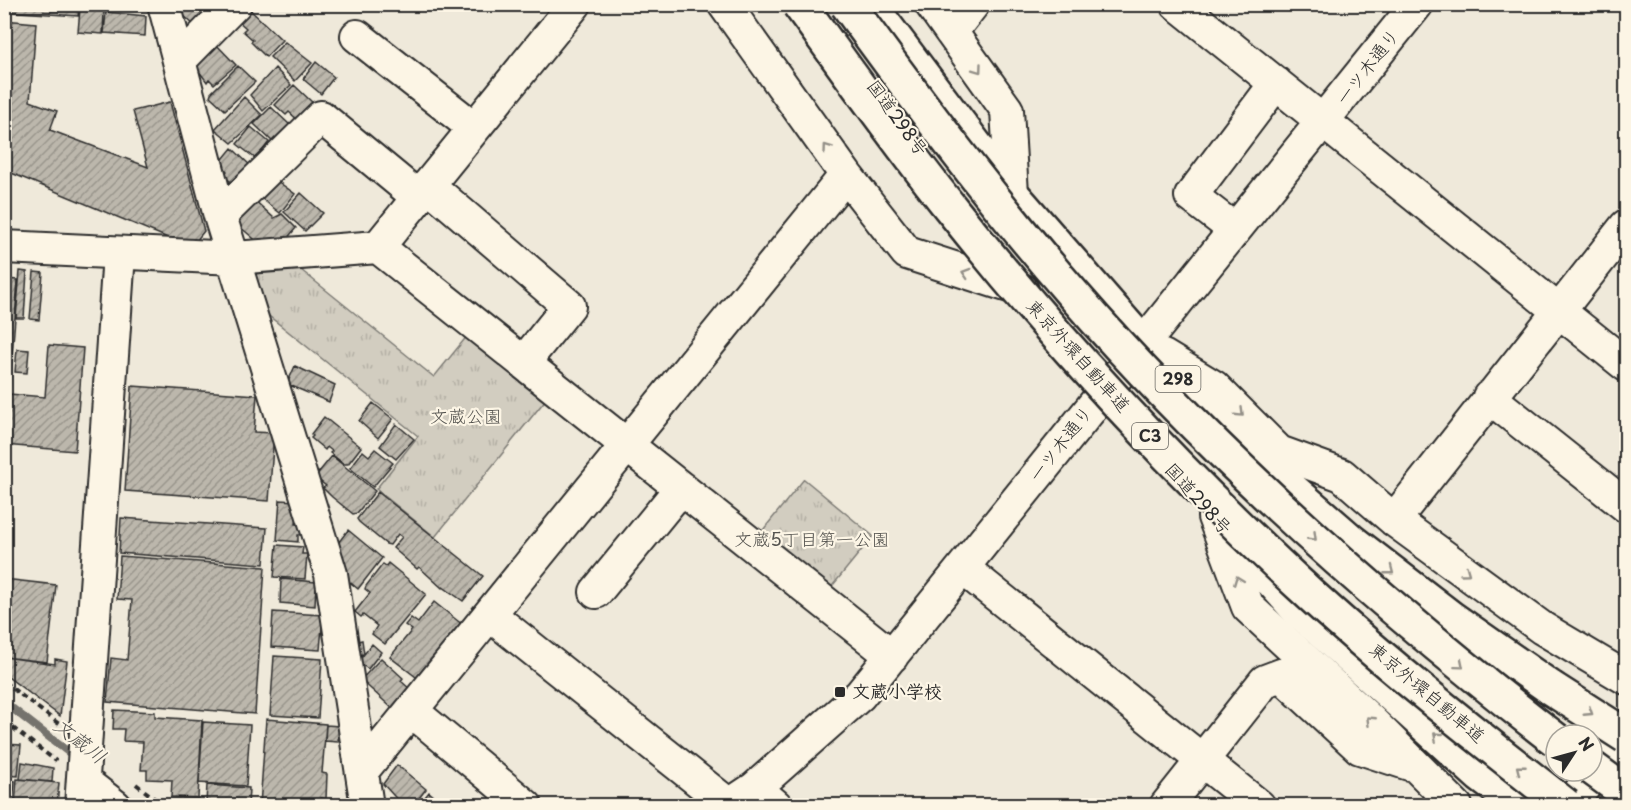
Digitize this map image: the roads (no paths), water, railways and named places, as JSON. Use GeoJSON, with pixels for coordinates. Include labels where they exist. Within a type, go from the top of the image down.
{"type":"FeatureCollection","features":[{"type":"Feature","properties":{"kind":"highway","name":"東京外環自動車道"},"geometry":{"type":"LineString","coordinates":[[799,4],[953,212],[1167,455],[1299,584],[1435,704],[1567,806]]}},
{"type":"Feature","properties":{"kind":"highway","name":"国道298号"},"geometry":{"type":"LineString","coordinates":[[814,4],[1022,290],[1102,392],[1298,610],[1480,775],[1521,806]]}},
{"type":"Feature","properties":{"kind":"highway","name":"東京外環自動車道"},"geometry":{"type":"LineString","coordinates":[[847,4],[982,185],[1073,294],[1196,426],[1329,553],[1464,669],[1544,731]]}},
{"type":"Feature","properties":{"kind":"highway","name":"298"},"geometry":{"type":"LineString","coordinates":[[869,4],[1012,194],[1142,343],[1251,454],[1351,541],[1451,618],[1551,688],[1626,735]]}},
{"type":"Feature","properties":{"kind":"highway"},"geometry":{"type":"LineString","coordinates":[[1604,777],[1626,793]]}},
{"type":"Feature","properties":{"kind":"street"},"geometry":{"type":"LineString","coordinates":[[164,4],[220,216],[332,574],[367,806]]}},
{"type":"Feature","properties":{"kind":"street"},"geometry":{"type":"LineString","coordinates":[[179,61],[235,4]]}},
{"type":"Feature","properties":{"kind":"street"},"geometry":{"type":"LineString","coordinates":[[378,247],[574,4]]}},
{"type":"Feature","properties":{"kind":"street"},"geometry":{"type":"LineString","coordinates":[[724,4],[846,175],[907,253],[1022,290]]}},
{"type":"Feature","properties":{"kind":"street"},"geometry":{"type":"LineString","coordinates":[[931,4],[1007,110],[1012,194]]}},
{"type":"Feature","properties":{"kind":"street"},"geometry":{"type":"LineString","coordinates":[[951,32],[973,4]]}},
{"type":"Feature","properties":{"kind":"street"},"geometry":{"type":"LineString","coordinates":[[1177,4],[1626,365]]}},
{"type":"Feature","properties":{"kind":"street","name":"一ツ木通り"},"geometry":{"type":"LineString","coordinates":[[747,801],[860,695],[964,569],[1102,392],[1324,122],[1401,10]]}},
{"type":"Feature","properties":{"kind":"street"},"geometry":{"type":"LineString","coordinates":[[357,36],[474,128]]}},
{"type":"Feature","properties":{"kind":"street"},"geometry":{"type":"LineString","coordinates":[[1235,230],[1191,196],[1276,83]]}},
{"type":"Feature","properties":{"kind":"street"},"geometry":{"type":"LineString","coordinates":[[220,216],[321,117],[423,191],[569,306],[524,362]]}},
{"type":"Feature","properties":{"kind":"street"},"geometry":{"type":"LineString","coordinates":[[363,770],[846,175]]}},
{"type":"Feature","properties":{"kind":"street"},"geometry":{"type":"LineString","coordinates":[[1394,520],[1557,310],[1626,226]]}},
{"type":"Feature","properties":{"kind":"street"},"geometry":{"type":"LineString","coordinates":[[4,247],[235,258],[378,247],[892,656]]}},
{"type":"Feature","properties":{"kind":"street"},"geometry":{"type":"LineString","coordinates":[[115,806],[82,788],[118,254]]}},
{"type":"Feature","properties":{"kind":"street"},"geometry":{"type":"LineString","coordinates":[[1142,343],[1214,387],[1280,452],[1342,475],[1394,520],[1542,628],[1626,678]]}},
{"type":"Feature","properties":{"kind":"street"},"geometry":{"type":"LineString","coordinates":[[1489,397],[1626,506]]}},
{"type":"Feature","properties":{"kind":"street"},"geometry":{"type":"LineString","coordinates":[[596,592],[681,488]]}},
{"type":"Feature","properties":{"kind":"street"},"geometry":{"type":"LineString","coordinates":[[1214,517],[1248,607],[1372,722],[1456,806]]}},
{"type":"Feature","properties":{"kind":"street"},"geometry":{"type":"LineString","coordinates":[[964,569],[1259,806]]}},
{"type":"Feature","properties":{"kind":"street"},"geometry":{"type":"LineString","coordinates":[[490,615],[747,801]]}},
{"type":"Feature","properties":{"kind":"street"},"geometry":{"type":"LineString","coordinates":[[1166,806],[1265,681],[1281,675],[1360,748],[1413,765]]}},
{"type":"Feature","properties":{"kind":"street"},"geometry":{"type":"LineString","coordinates":[[412,711],[526,806]]}},
{"type":"Feature","properties":{"kind":"street"},"geometry":{"type":"LineString","coordinates":[[1567,806],[1626,735]]}},
{"type":"Feature","properties":{"kind":"waterway","name":"文蔵川"},"geometry":{"type":"LineString","coordinates":[[4,702],[76,758]]}},
{"type":"Feature","properties":{"kind":"waterway","name":"文蔵川"},"geometry":{"type":"LineString","coordinates":[[123,795],[136,806]]}},
{"type":"Feature","properties":{"kind":"place","name":"文蔵小学校"},"geometry":{"type":"Point","coordinates":[840,692]}},
{"type":"Feature","properties":{"kind":"park label","name":"文蔵公園"},"geometry":{"type":"Point","coordinates":[466,417]}},
{"type":"Feature","properties":{"kind":"park label","name":"文蔵5丁目第一公園"},"geometry":{"type":"Point","coordinates":[812,540]}}]}
